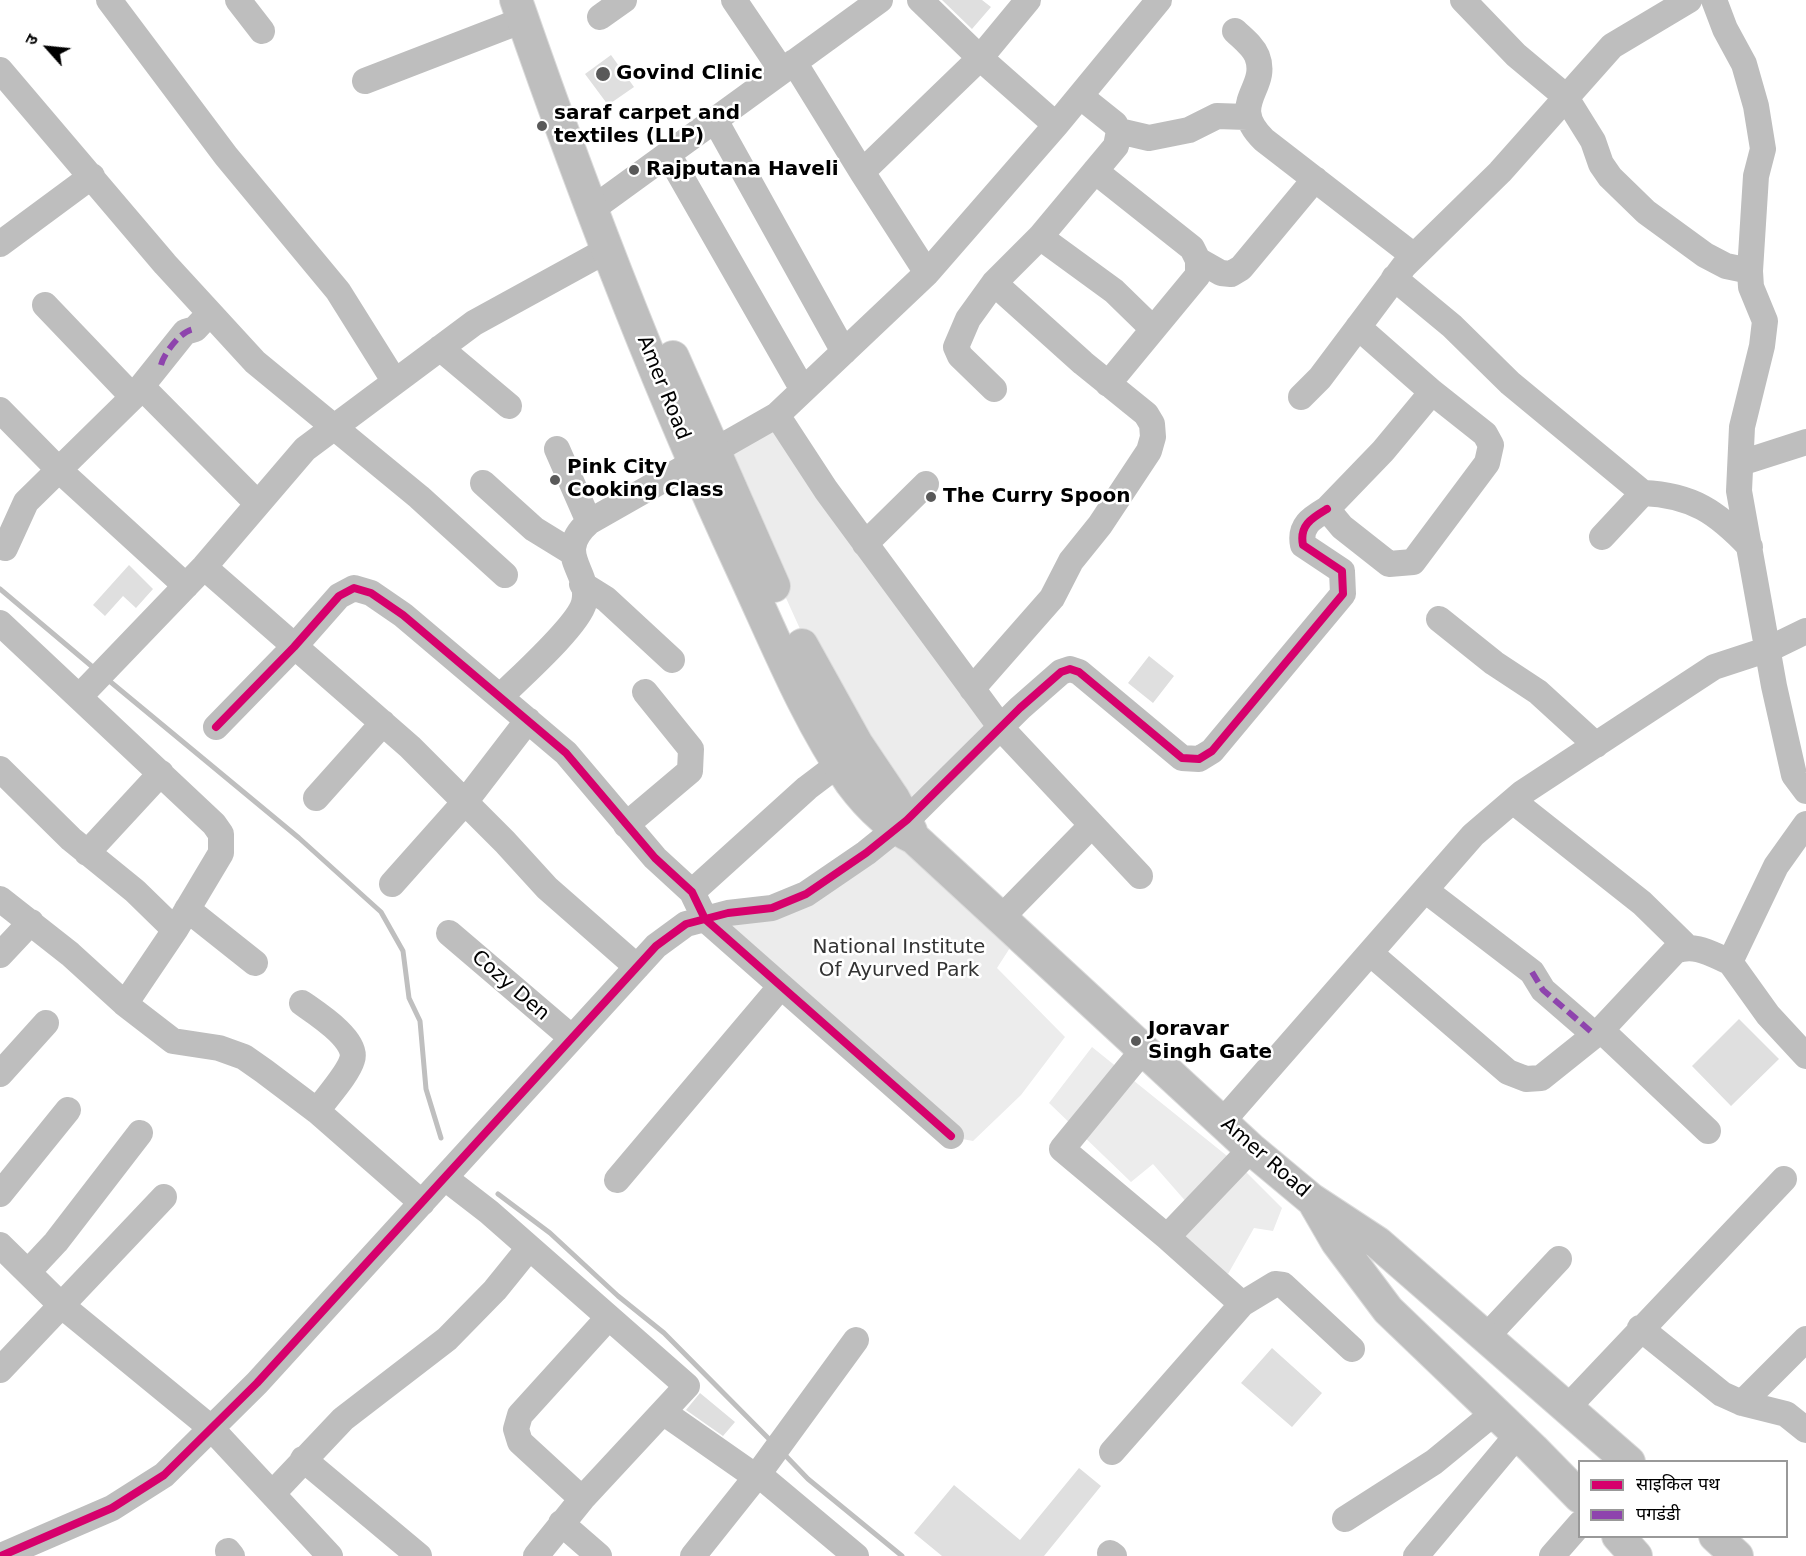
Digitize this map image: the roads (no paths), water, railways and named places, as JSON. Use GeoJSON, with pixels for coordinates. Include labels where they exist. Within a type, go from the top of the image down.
{"type":"FeatureCollection","features":[{"type":"Feature","properties":{"kind":"main road","name":"Amer Road"},"geometry":{"type":"LineString","coordinates":[[526,7],[599,204],[704,458],[769,627],[819,729],[870,806],[905,829],[1251,1149],[1311,1198],[1378,1243],[1628,1460]]}},
{"type":"Feature","properties":{"kind":"main road","name":"Amer Road"},"geometry":{"type":"LineString","coordinates":[[599,204],[608,250],[704,458],[811,665],[905,829]]}},
{"type":"Feature","properties":{"kind":"main road"},"geometry":{"type":"LineString","coordinates":[[1311,1198],[1337,1242],[1388,1310],[1518,1434],[1578,1495]]}},
{"type":"Feature","properties":{"kind":"main road"},"geometry":{"type":"LineString","coordinates":[[1620,1538],[1636,1556]]}},
{"type":"Feature","properties":{"kind":"main road"},"geometry":{"type":"LineString","coordinates":[[1717,1538],[1737,1556]]}},
{"type":"Feature","properties":{"kind":"street"},"geometry":{"type":"LineString","coordinates":[[108,0],[226,156],[338,291],[395,382]]}},
{"type":"Feature","properties":{"kind":"street"},"geometry":{"type":"LineString","coordinates":[[238,0],[262,31]]}},
{"type":"Feature","properties":{"kind":"street"},"geometry":{"type":"LineString","coordinates":[[600,17],[624,0]]}},
{"type":"Feature","properties":{"kind":"street"},"geometry":{"type":"LineString","coordinates":[[734,0],[788,67],[862,172],[927,273]]}},
{"type":"Feature","properties":{"kind":"street"},"geometry":{"type":"LineString","coordinates":[[920,0],[1056,126]]}},
{"type":"Feature","properties":{"kind":"street"},"geometry":{"type":"LineString","coordinates":[[862,172],[980,58],[1029,0]]}},
{"type":"Feature","properties":{"kind":"street"},"geometry":{"type":"LineString","coordinates":[[500,697],[575,621],[584,604],[582,584],[573,553],[574,541],[589,522],[777,415],[927,273],[1056,126],[1159,0]]}},
{"type":"Feature","properties":{"kind":"street"},"geometry":{"type":"LineString","coordinates":[[1301,397],[1320,378],[1414,256],[1500,172],[1565,96],[1612,46],[1689,0]]}},
{"type":"Feature","properties":{"kind":"street"},"geometry":{"type":"LineString","coordinates":[[1714,0],[1725,29],[1744,64],[1756,106],[1763,149],[1756,176],[1750,287],[1765,321],[1762,346],[1742,427],[1739,491],[1794,775],[1806,791]]}},
{"type":"Feature","properties":{"kind":"street"},"geometry":{"type":"LineString","coordinates":[[599,204],[788,67],[864,5]]}},
{"type":"Feature","properties":{"kind":"street"},"geometry":{"type":"LineString","coordinates":[[1478,5],[1516,55],[1565,96],[1593,141],[1600,164],[1610,177],[1646,212],[1705,255],[1726,266],[1750,271]]}},
{"type":"Feature","properties":{"kind":"street"},"geometry":{"type":"LineString","coordinates":[[365,81],[526,7]]}},
{"type":"Feature","properties":{"kind":"street"},"geometry":{"type":"LineString","coordinates":[[1235,31],[1258,57],[1258,70],[1247,117],[1251,128],[1414,256]]}},
{"type":"Feature","properties":{"kind":"street"},"geometry":{"type":"LineString","coordinates":[[0,70],[33,111],[255,362],[419,496],[505,575]]}},
{"type":"Feature","properties":{"kind":"street"},"geometry":{"type":"LineString","coordinates":[[1080,96],[1114,124],[1119,131],[1149,138],[1189,130],[1217,116],[1247,117]]}},
{"type":"Feature","properties":{"kind":"street"},"geometry":{"type":"LineString","coordinates":[[715,120],[844,352]]}},
{"type":"Feature","properties":{"kind":"street"},"geometry":{"type":"LineString","coordinates":[[994,389],[960,356],[956,347],[968,319],[994,283],[1040,237],[1116,146],[1119,131]]}},
{"type":"Feature","properties":{"kind":"street"},"geometry":{"type":"LineString","coordinates":[[668,154],[803,390]]}},
{"type":"Feature","properties":{"kind":"street"},"geometry":{"type":"LineString","coordinates":[[1095,171],[1192,249],[1198,260],[1198,275],[1108,384]]}},
{"type":"Feature","properties":{"kind":"street"},"geometry":{"type":"LineString","coordinates":[[0,244],[92,176]]}},
{"type":"Feature","properties":{"kind":"street"},"geometry":{"type":"LineString","coordinates":[[1198,260],[1221,273],[1231,274],[1240,268],[1314,179]]}},
{"type":"Feature","properties":{"kind":"street"},"geometry":{"type":"LineString","coordinates":[[1040,237],[1114,291],[1153,329]]}},
{"type":"Feature","properties":{"kind":"street"},"geometry":{"type":"LineString","coordinates":[[88,688],[204,567],[305,449],[474,323],[608,250]]}},
{"type":"Feature","properties":{"kind":"street"},"geometry":{"type":"LineString","coordinates":[[1395,278],[1452,326],[1510,383],[1643,493],[1668,494],[1702,505],[1729,524],[1750,547]]}},
{"type":"Feature","properties":{"kind":"street"},"geometry":{"type":"LineString","coordinates":[[972,689],[1052,598],[1071,561],[1100,525],[1149,452],[1153,436],[1152,424],[1146,414],[1108,384],[994,283]]}},
{"type":"Feature","properties":{"kind":"street"},"geometry":{"type":"LineString","coordinates":[[45,305],[258,504]]}},
{"type":"Feature","properties":{"kind":"street"},"geometry":{"type":"LineString","coordinates":[[4,548],[26,502],[137,392],[185,332],[195,329],[210,313]]}},
{"type":"Feature","properties":{"kind":"street"},"geometry":{"type":"LineString","coordinates":[[1327,509],[1342,527],[1389,564],[1413,562],[1487,463],[1491,445],[1485,434],[1432,392],[1358,327]]}},
{"type":"Feature","properties":{"kind":"street"},"geometry":{"type":"LineString","coordinates":[[440,348],[509,406]]}},
{"type":"Feature","properties":{"kind":"street"},"geometry":{"type":"LineString","coordinates":[[0,1556],[112,1508],[164,1475],[257,1383],[656,946],[686,924],[772,908],[806,894],[905,829],[1020,708],[1053,679],[1070,669],[1079,672],[1182,758],[1199,759],[1212,751],[1343,594],[1342,571],[1303,544],[1301,534],[1313,518],[1327,509],[1383,451],[1432,392]]}},
{"type":"Feature","properties":{"kind":"street"},"geometry":{"type":"LineString","coordinates":[[0,410],[59,470],[186,586]]}},
{"type":"Feature","properties":{"kind":"street"},"geometry":{"type":"LineString","coordinates":[[777,415],[865,544],[1002,729],[1140,876]]}},
{"type":"Feature","properties":{"kind":"street"},"geometry":{"type":"LineString","coordinates":[[1741,463],[1806,442]]}},
{"type":"Feature","properties":{"kind":"street"},"geometry":{"type":"LineString","coordinates":[[557,449],[589,522]]}},
{"type":"Feature","properties":{"kind":"street"},"geometry":{"type":"LineString","coordinates":[[483,483],[534,529],[573,553]]}},
{"type":"Feature","properties":{"kind":"street"},"geometry":{"type":"LineString","coordinates":[[865,544],[926,484]]}},
{"type":"Feature","properties":{"kind":"street"},"geometry":{"type":"LineString","coordinates":[[1602,537],[1643,493]]}},
{"type":"Feature","properties":{"kind":"street"},"geometry":{"type":"LineString","coordinates":[[204,567],[383,723],[465,802],[547,888],[636,967]]}},
{"type":"Feature","properties":{"kind":"street"},"geometry":{"type":"LineString","coordinates":[[582,584],[606,600],[672,660]]}},
{"type":"Feature","properties":{"kind":"street"},"geometry":{"type":"LineString","coordinates":[[216,727],[294,647],[339,596],[354,588],[371,593],[403,615],[566,753],[655,858],[692,892],[705,919],[951,1136]]}},
{"type":"Feature","properties":{"kind":"street"},"geometry":{"type":"LineString","coordinates":[[1438,619],[1494,663],[1538,692],[1596,745]]}},
{"type":"Feature","properties":{"kind":"street"},"geometry":{"type":"LineString","coordinates":[[0,623],[88,688],[161,773],[221,834],[221,853],[181,920],[125,1004]]}},
{"type":"Feature","properties":{"kind":"street"},"geometry":{"type":"LineString","coordinates":[[1222,1122],[1473,835],[1513,801],[1714,667],[1769,649],[1806,631]]}},
{"type":"Feature","properties":{"kind":"street"},"geometry":{"type":"LineString","coordinates":[[626,825],[690,771],[691,749],[645,692]]}},
{"type":"Feature","properties":{"kind":"street"},"geometry":{"type":"LineString","coordinates":[[392,884],[465,802],[528,720]]}},
{"type":"Feature","properties":{"kind":"street"},"geometry":{"type":"LineString","coordinates":[[316,798],[383,723]]}},
{"type":"Feature","properties":{"kind":"street"},"geometry":{"type":"LineString","coordinates":[[692,892],[799,795],[840,763]]}},
{"type":"Feature","properties":{"kind":"street"},"geometry":{"type":"LineString","coordinates":[[0,770],[87,853],[135,891],[255,963]]}},
{"type":"Feature","properties":{"kind":"street"},"geometry":{"type":"LineString","coordinates":[[87,853],[161,773]]}},
{"type":"Feature","properties":{"kind":"street"},"geometry":{"type":"LineString","coordinates":[[1513,801],[1642,903],[1687,947]]}},
{"type":"Feature","properties":{"kind":"street"},"geometry":{"type":"LineString","coordinates":[[1730,962],[1776,866],[1806,824]]}},
{"type":"Feature","properties":{"kind":"street"},"geometry":{"type":"LineString","coordinates":[[1000,918],[1092,825]]}},
{"type":"Feature","properties":{"kind":"street"},"geometry":{"type":"LineString","coordinates":[[1425,890],[1532,972],[1543,990],[1598,1032],[1708,1131]]}},
{"type":"Feature","properties":{"kind":"street"},"geometry":{"type":"LineString","coordinates":[[0,899],[31,922],[125,1004],[173,1041],[219,1048],[244,1057],[317,1111],[422,1203]]}},
{"type":"Feature","properties":{"kind":"street"},"geometry":{"type":"LineString","coordinates":[[0,955],[31,922]]}},
{"type":"Feature","properties":{"kind":"street","name":"Cozy Den"},"geometry":{"type":"LineString","coordinates":[[449,933],[572,1038]]}},
{"type":"Feature","properties":{"kind":"street"},"geometry":{"type":"LineString","coordinates":[[1370,953],[1508,1072],[1526,1079],[1541,1078],[1598,1032],[1675,951],[1687,947],[1700,949],[1730,962],[1768,1015],[1806,1056]]}},
{"type":"Feature","properties":{"kind":"street"},"geometry":{"type":"LineString","coordinates":[[617,1180],[781,986]]}},
{"type":"Feature","properties":{"kind":"street"},"geometry":{"type":"LineString","coordinates":[[302,1003],[333,1026],[349,1042],[352,1050],[352,1060],[317,1111]]}},
{"type":"Feature","properties":{"kind":"street"},"geometry":{"type":"LineString","coordinates":[[0,1074],[46,1023]]}},
{"type":"Feature","properties":{"kind":"street"},"geometry":{"type":"LineString","coordinates":[[1144,1049],[1062,1149],[1167,1237],[1242,1304]]}},
{"type":"Feature","properties":{"kind":"street"},"geometry":{"type":"LineString","coordinates":[[0,1194],[68,1110]]}},
{"type":"Feature","properties":{"kind":"street"},"geometry":{"type":"LineString","coordinates":[[28,1272],[56,1242],[140,1133]]}},
{"type":"Feature","properties":{"kind":"street"},"geometry":{"type":"LineString","coordinates":[[1167,1237],[1251,1149]]}},
{"type":"Feature","properties":{"kind":"street"},"geometry":{"type":"LineString","coordinates":[[449,1173],[528,1248],[687,1386],[582,1499],[536,1556]]}},
{"type":"Feature","properties":{"kind":"street"},"geometry":{"type":"LineString","coordinates":[[1567,1408],[1784,1179]]}},
{"type":"Feature","properties":{"kind":"street"},"geometry":{"type":"LineString","coordinates":[[0,1370],[164,1197]]}},
{"type":"Feature","properties":{"kind":"street"},"geometry":{"type":"LineString","coordinates":[[0,1245],[61,1305],[211,1428],[330,1556]]}},
{"type":"Feature","properties":{"kind":"street"},"geometry":{"type":"LineString","coordinates":[[273,1493],[343,1419],[447,1339],[495,1290],[528,1248]]}},
{"type":"Feature","properties":{"kind":"street"},"geometry":{"type":"LineString","coordinates":[[1486,1337],[1559,1259]]}},
{"type":"Feature","properties":{"kind":"street"},"geometry":{"type":"LineString","coordinates":[[1112,1452],[1242,1304],[1275,1284],[1283,1285],[1352,1349]]}},
{"type":"Feature","properties":{"kind":"street"},"geometry":{"type":"LineString","coordinates":[[582,1499],[520,1442],[516,1429],[520,1415],[608,1318]]}},
{"type":"Feature","properties":{"kind":"street"},"geometry":{"type":"LineString","coordinates":[[1641,1328],[1722,1394],[1742,1403],[1786,1414],[1806,1430]]}},
{"type":"Feature","properties":{"kind":"street"},"geometry":{"type":"LineString","coordinates":[[1742,1403],[1806,1339]]}},
{"type":"Feature","properties":{"kind":"street"},"geometry":{"type":"LineString","coordinates":[[693,1556],[760,1471],[856,1340]]}},
{"type":"Feature","properties":{"kind":"street"},"geometry":{"type":"LineString","coordinates":[[663,1412],[760,1471],[856,1556]]}},
{"type":"Feature","properties":{"kind":"street"},"geometry":{"type":"LineString","coordinates":[[1345,1519],[1434,1462],[1495,1412]]}},
{"type":"Feature","properties":{"kind":"street"},"geometry":{"type":"LineString","coordinates":[[1416,1556],[1518,1434]]}},
{"type":"Feature","properties":{"kind":"street"},"geometry":{"type":"LineString","coordinates":[[303,1460],[419,1556]]}},
{"type":"Feature","properties":{"kind":"street"},"geometry":{"type":"LineString","coordinates":[[561,1523],[599,1556]]}},
{"type":"Feature","properties":{"kind":"street"},"geometry":{"type":"LineString","coordinates":[[1552,1556],[1578,1526]]}},
{"type":"Feature","properties":{"kind":"waterway"},"geometry":{"type":"LineString","coordinates":[[0,589],[95,669]]}},
{"type":"Feature","properties":{"kind":"waterway"},"geometry":{"type":"LineString","coordinates":[[107,679],[299,838],[381,912],[403,951],[409,998],[420,1021],[426,1089],[441,1138]]}},
{"type":"Feature","properties":{"kind":"waterway"},"geometry":{"type":"LineString","coordinates":[[498,1194],[550,1233],[618,1296],[664,1333],[772,1442]]}},
{"type":"Feature","properties":{"kind":"waterway"},"geometry":{"type":"LineString","coordinates":[[783,1453],[808,1479],[902,1556]]}},
{"type":"Feature","properties":{"kind":"place","name":"Govind Clinic"},"geometry":{"type":"Point","coordinates":[603,74]}},
{"type":"Feature","properties":{"kind":"place","name":"saraf carpet and textiles (LLP)"},"geometry":{"type":"Point","coordinates":[542,126]}},
{"type":"Feature","properties":{"kind":"place","name":"Rajputana Haveli"},"geometry":{"type":"Point","coordinates":[634,170]}},
{"type":"Feature","properties":{"kind":"place","name":"Pink City Cooking Class"},"geometry":{"type":"Point","coordinates":[555,480]}},
{"type":"Feature","properties":{"kind":"place","name":"The Curry Spoon"},"geometry":{"type":"Point","coordinates":[931,497]}},
{"type":"Feature","properties":{"kind":"place","name":"Joravar Singh Gate"},"geometry":{"type":"Point","coordinates":[1136,1041]}},
{"type":"Feature","properties":{"kind":"park label","name":"National Institute Of Ayurved Park"},"geometry":{"type":"Point","coordinates":[899,960]}}]}
